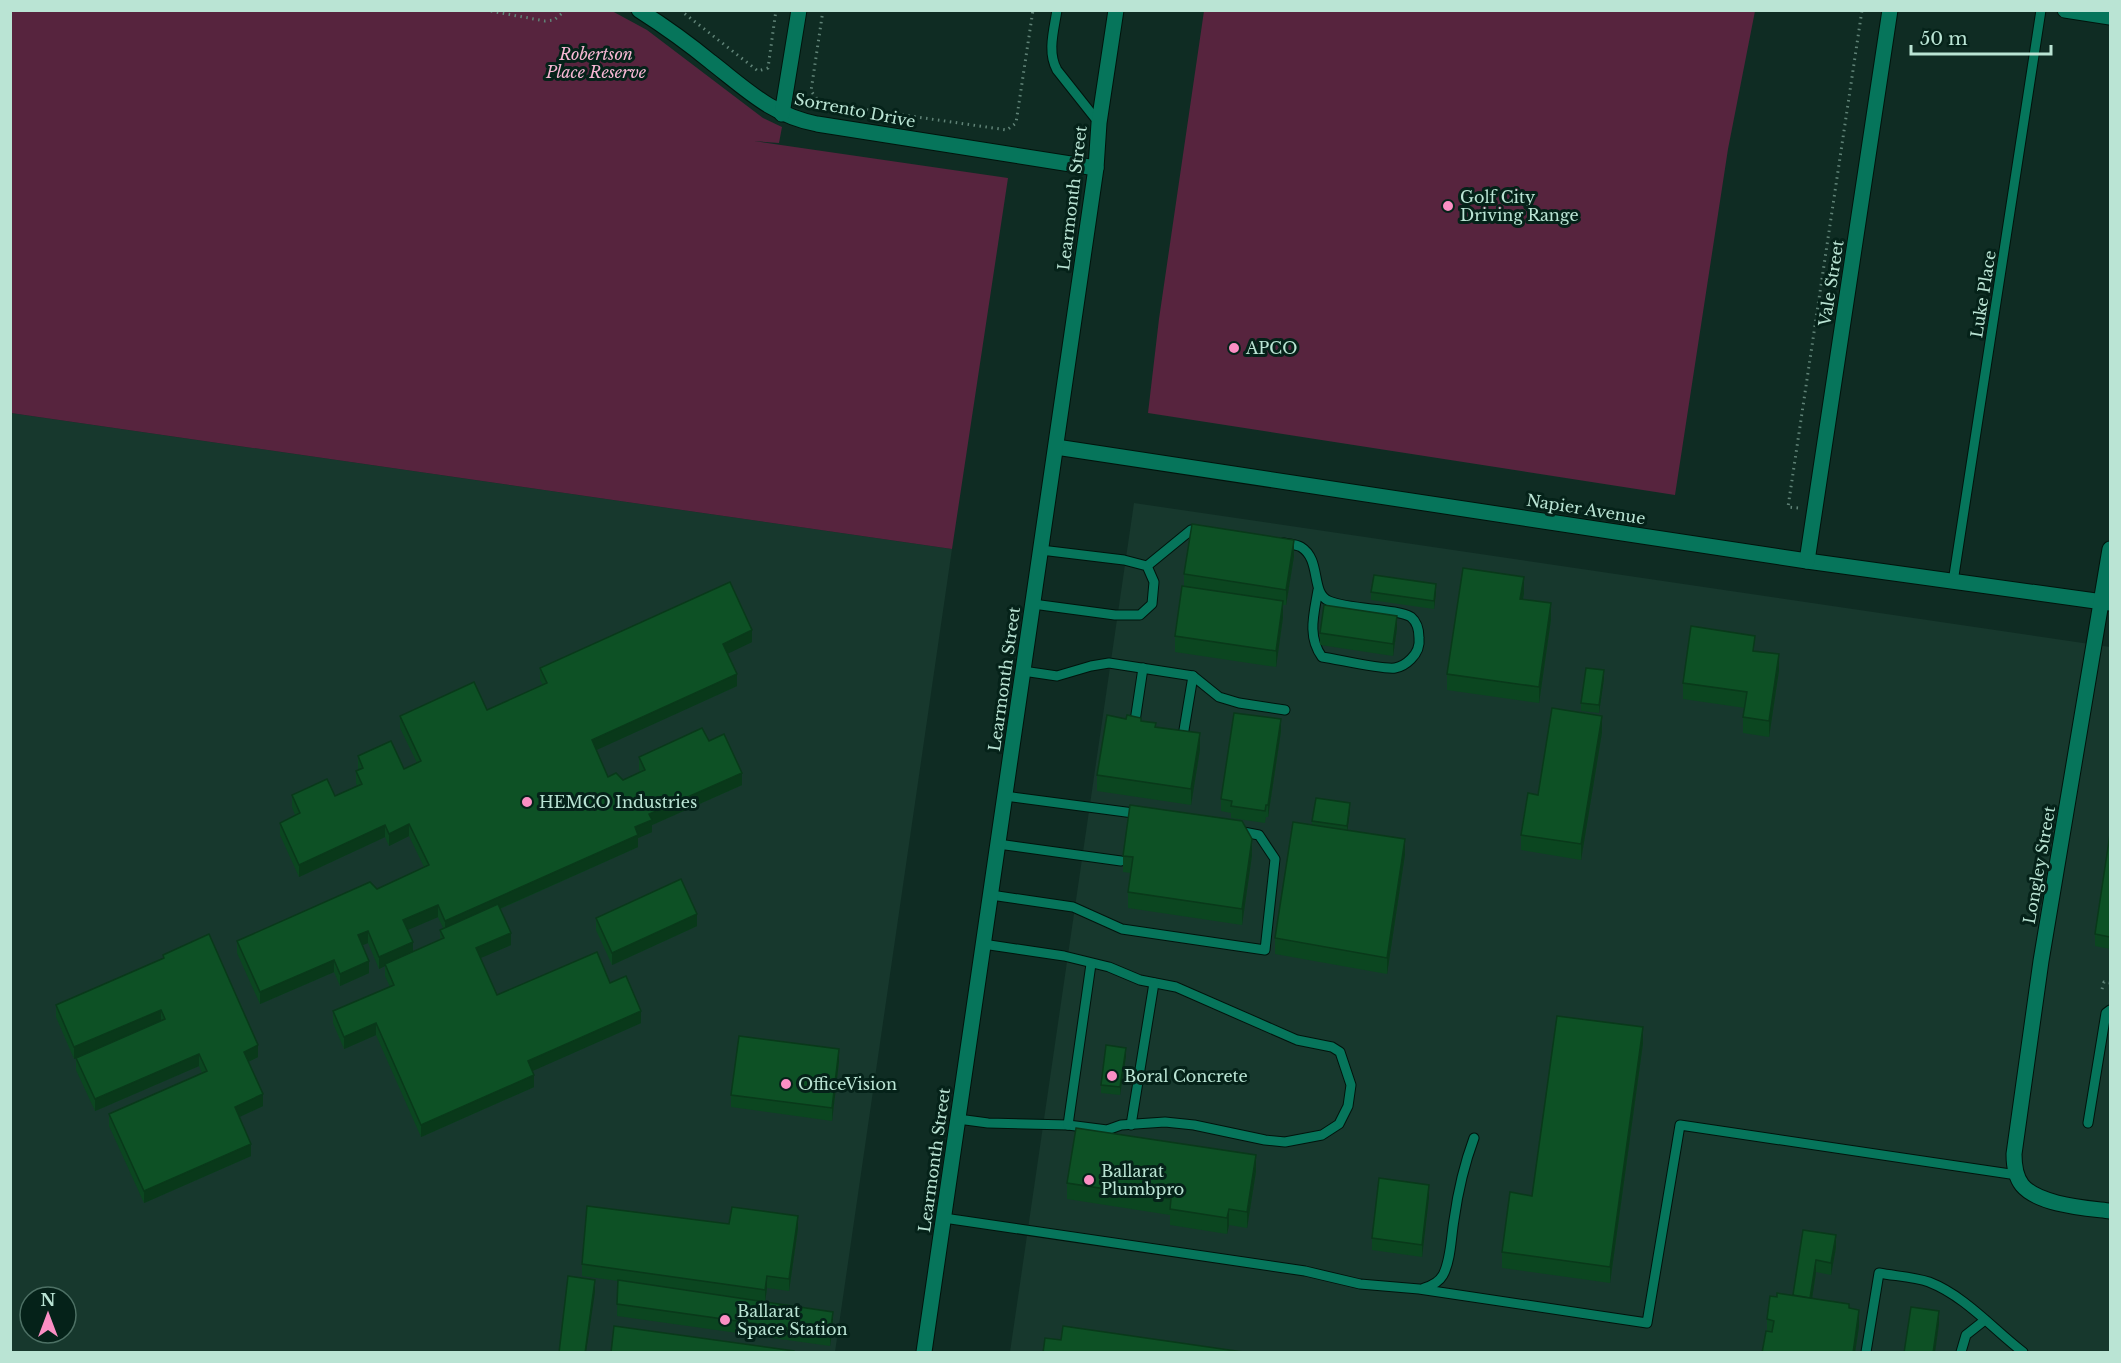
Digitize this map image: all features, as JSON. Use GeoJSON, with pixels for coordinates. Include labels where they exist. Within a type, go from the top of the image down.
{"type":"FeatureCollection","features":[{"type":"Feature","properties":{"kind":"street","name":"Sorrento Drive"},"geometry":{"type":"LineString","coordinates":[[639,10],[672,32],[763,103],[782,114],[817,124],[1096,168]]}},
{"type":"Feature","properties":{"kind":"street"},"geometry":{"type":"LineString","coordinates":[[782,114],[799,10]]}},
{"type":"Feature","properties":{"kind":"street","name":"Learmonth Street"},"geometry":{"type":"LineString","coordinates":[[924,1353],[1096,168],[1099,123],[1116,10]]}},
{"type":"Feature","properties":{"kind":"street","name":"Vale Street"},"geometry":{"type":"LineString","coordinates":[[1808,561],[1890,10]]}},
{"type":"Feature","properties":{"kind":"street"},"geometry":{"type":"LineString","coordinates":[[2066,10],[2110,17]]}},
{"type":"Feature","properties":{"kind":"street","name":"Napier Avenue"},"geometry":{"type":"LineString","coordinates":[[1056,447],[1808,561],[2107,603]]}},
{"type":"Feature","properties":{"kind":"street","name":"Longley Street"},"geometry":{"type":"LineString","coordinates":[[2020,1181],[2014,1154],[2041,961],[2107,603],[2110,549]]}},
{"type":"Feature","properties":{"kind":"street"},"geometry":{"type":"LineString","coordinates":[[2020,1181],[2035,1195],[2054,1202],[2110,1211]]}},
{"type":"Feature","properties":{"kind":"lane"},"geometry":{"type":"LineString","coordinates":[[1057,10],[1051,48],[1053,61],[1057,70],[1099,123]]}},
{"type":"Feature","properties":{"kind":"lane","name":"Luke Place"},"geometry":{"type":"LineString","coordinates":[[1953,582],[2041,10]]}},
{"type":"Feature","properties":{"kind":"lane"},"geometry":{"type":"LineString","coordinates":[[1148,566],[1191,530],[1213,533]]}},
{"type":"Feature","properties":{"kind":"lane"},"geometry":{"type":"LineString","coordinates":[[1278,543],[1300,546],[1308,554],[1317,572],[1318,590],[1312,632],[1315,647],[1322,657],[1394,668],[1406,664],[1414,656],[1419,647],[1420,636],[1412,618],[1402,614],[1346,606],[1326,600],[1318,590]]}},
{"type":"Feature","properties":{"kind":"lane"},"geometry":{"type":"LineString","coordinates":[[1041,550],[1124,560],[1148,566]]}},
{"type":"Feature","properties":{"kind":"lane"},"geometry":{"type":"LineString","coordinates":[[1033,604],[1115,615],[1140,615],[1152,604],[1154,582],[1148,566]]}},
{"type":"Feature","properties":{"kind":"lane"},"geometry":{"type":"LineString","coordinates":[[1023,671],[1057,676],[1109,663],[1143,668],[1192,676],[1219,697],[1239,703],[1285,710]]}},
{"type":"Feature","properties":{"kind":"lane"},"geometry":{"type":"LineString","coordinates":[[1134,729],[1143,668]]}},
{"type":"Feature","properties":{"kind":"lane"},"geometry":{"type":"LineString","coordinates":[[1183,736],[1192,676]]}},
{"type":"Feature","properties":{"kind":"lane"},"geometry":{"type":"LineString","coordinates":[[1005,796],[1151,816]]}},
{"type":"Feature","properties":{"kind":"lane"},"geometry":{"type":"LineString","coordinates":[[991,895],[1073,907],[1122,929],[1265,950],[1275,858],[1259,835],[1226,829]]}},
{"type":"Feature","properties":{"kind":"lane"},"geometry":{"type":"LineString","coordinates":[[998,844],[1121,861]]}},
{"type":"Feature","properties":{"kind":"lane"},"geometry":{"type":"LineString","coordinates":[[958,1119],[988,1123],[1068,1125],[1107,1130],[1121,1125],[1165,1122],[1194,1125],[1285,1142],[1322,1135],[1339,1124],[1348,1106],[1351,1085],[1340,1053],[1332,1047],[1297,1040],[1176,987],[1140,980],[1109,967],[1045,952],[983,944]]}},
{"type":"Feature","properties":{"kind":"lane"},"geometry":{"type":"LineString","coordinates":[[1068,1125],[1090,964]]}},
{"type":"Feature","properties":{"kind":"lane"},"geometry":{"type":"LineString","coordinates":[[1131,1125],[1154,983]]}},
{"type":"Feature","properties":{"kind":"lane"},"geometry":{"type":"LineString","coordinates":[[2088,1123],[2106,1013],[2110,1010]]}},
{"type":"Feature","properties":{"kind":"lane"},"geometry":{"type":"LineString","coordinates":[[944,1218],[1305,1271],[1360,1284],[1419,1289],[1647,1323],[1680,1125],[2020,1181]]}},
{"type":"Feature","properties":{"kind":"lane"},"geometry":{"type":"LineString","coordinates":[[1419,1289],[1432,1286],[1443,1276],[1458,1188],[1473,1138]]}},
{"type":"Feature","properties":{"kind":"lane"},"geometry":{"type":"LineString","coordinates":[[1866,1353],[1879,1273],[1929,1282],[1965,1302],[2023,1353]]}},
{"type":"Feature","properties":{"kind":"lane"},"geometry":{"type":"LineString","coordinates":[[1961,1353],[1966,1335],[1984,1320]]}},
{"type":"Feature","properties":{"kind":"path"},"geometry":{"type":"LineString","coordinates":[[485,10],[545,21],[554,20],[566,10]]}},
{"type":"Feature","properties":{"kind":"path"},"geometry":{"type":"LineString","coordinates":[[680,10],[758,71],[768,68],[776,10]]}},
{"type":"Feature","properties":{"kind":"path"},"geometry":{"type":"LineString","coordinates":[[823,10],[811,91],[820,103],[1007,130],[1016,123],[1033,10]]}},
{"type":"Feature","properties":{"kind":"path"},"geometry":{"type":"LineString","coordinates":[[1815,510],[1788,507],[1862,10]]}},
{"type":"Feature","properties":{"kind":"path"},"geometry":{"type":"LineString","coordinates":[[2103,989],[2104,982],[2110,983]]}},
{"type":"Feature","properties":{"kind":"shaded area"},"geometry":{"type":"Polygon","coordinates":[[[11,413],[952,549],[835,1352],[11,1352],[11,413]]]}},
{"type":"Feature","properties":{"kind":"shaded area"},"geometry":{"type":"Polygon","coordinates":[[[1134,503],[2110,647],[2110,1352],[1010,1352],[1134,503]]]}},
{"type":"Feature","properties":{"kind":"green space","name":"Robertson Place Reserve"},"geometry":{"type":"Polygon","coordinates":[[[11,10],[612,11],[647,30],[763,118],[782,127],[779,143],[754,141],[1008,178],[952,549],[11,413],[11,10]]]}},
{"type":"Feature","properties":{"kind":"green space","name":"Golf City Driving Range"},"geometry":{"type":"Polygon","coordinates":[[[1204,11],[1755,11],[1728,149],[1675,495],[1148,413],[1159,319],[1204,11]]]}},
{"type":"Feature","properties":{"kind":"building"},"geometry":{"type":"Polygon","coordinates":[[[1192,524],[1294,540],[1286,590],[1184,574],[1192,524]]]}},
{"type":"Feature","properties":{"kind":"building"},"geometry":{"type":"Polygon","coordinates":[[[1463,568],[1524,577],[1520,599],[1551,603],[1539,687],[1447,674],[1463,568]]]}},
{"type":"Feature","properties":{"kind":"building"},"geometry":{"type":"Polygon","coordinates":[[[1374,575],[1436,584],[1434,601],[1371,592],[1374,575]]]}},
{"type":"Feature","properties":{"kind":"building","name":"HEMCO Industries"},"geometry":{"type":"Polygon","coordinates":[[[730,582],[752,630],[723,644],[737,674],[592,740],[608,777],[616,773],[623,780],[645,770],[639,757],[702,728],[709,741],[724,734],[742,773],[649,814],[652,820],[635,827],[638,835],[445,921],[438,905],[403,920],[413,942],[379,957],[368,931],[358,935],[369,961],[340,974],[334,960],[260,992],[237,941],[370,882],[377,889],[429,865],[409,824],[389,834],[385,825],[299,865],[280,823],[300,813],[292,795],[327,779],[335,796],[362,784],[356,771],[363,768],[358,756],[391,741],[404,769],[421,761],[400,716],[474,682],[487,710],[547,683],[540,668],[730,582]]]}},
{"type":"Feature","properties":{"kind":"building"},"geometry":{"type":"Polygon","coordinates":[[[1182,586],[1283,601],[1276,651],[1175,636],[1182,586]]]}},
{"type":"Feature","properties":{"kind":"building"},"geometry":{"type":"Polygon","coordinates":[[[1324,605],[1397,616],[1393,644],[1320,633],[1324,605]]]}},
{"type":"Feature","properties":{"kind":"building"},"geometry":{"type":"Polygon","coordinates":[[[1691,626],[1755,636],[1753,651],[1779,654],[1769,721],[1743,717],[1747,692],[1683,683],[1691,626]]]}},
{"type":"Feature","properties":{"kind":"building"},"geometry":{"type":"Polygon","coordinates":[[[1586,668],[1604,670],[1599,705],[1581,703],[1586,668]]]}},
{"type":"Feature","properties":{"kind":"building"},"geometry":{"type":"Polygon","coordinates":[[[1552,708],[1602,716],[1581,844],[1521,835],[1528,793],[1538,795],[1552,708]]]}},
{"type":"Feature","properties":{"kind":"building"},"geometry":{"type":"Polygon","coordinates":[[[1234,713],[1281,719],[1268,805],[1265,811],[1231,806],[1232,801],[1221,799],[1234,713]]]}},
{"type":"Feature","properties":{"kind":"building"},"geometry":{"type":"Polygon","coordinates":[[[1107,715],[1126,719],[1127,715],[1141,718],[1141,721],[1156,723],[1155,727],[1200,733],[1191,789],[1097,775],[1107,715]]]}},
{"type":"Feature","properties":{"kind":"building"},"geometry":{"type":"Polygon","coordinates":[[[1316,798],[1350,803],[1347,826],[1312,821],[1316,798]]]}},
{"type":"Feature","properties":{"kind":"building"},"geometry":{"type":"Polygon","coordinates":[[[1130,805],[1242,821],[1252,839],[1242,909],[1128,892],[1133,857],[1123,856],[1130,805]]]}},
{"type":"Feature","properties":{"kind":"building"},"geometry":{"type":"Polygon","coordinates":[[[1293,822],[1405,839],[1387,958],[1275,938],[1293,822]]]}},
{"type":"Feature","properties":{"kind":"building"},"geometry":{"type":"Polygon","coordinates":[[[2110,834],[2110,937],[2095,934],[2110,834]]]}},
{"type":"Feature","properties":{"kind":"building"},"geometry":{"type":"Polygon","coordinates":[[[681,879],[697,914],[612,953],[596,918],[681,879]]]}},
{"type":"Feature","properties":{"kind":"building"},"geometry":{"type":"Polygon","coordinates":[[[498,904],[511,933],[476,948],[497,995],[597,952],[610,983],[626,976],[641,1011],[528,1061],[534,1075],[421,1125],[376,1023],[344,1037],[333,1011],[394,985],[385,964],[444,938],[440,930],[498,904]]]}},
{"type":"Feature","properties":{"kind":"building"},"geometry":{"type":"Polygon","coordinates":[[[209,934],[258,1045],[244,1052],[263,1094],[235,1107],[251,1144],[144,1191],[109,1114],[207,1071],[199,1054],[95,1099],[76,1058],[165,1019],[161,1010],[74,1047],[56,1005],[164,958],[163,955],[209,934]]]}},
{"type":"Feature","properties":{"kind":"building"},"geometry":{"type":"Polygon","coordinates":[[[1557,1016],[1643,1027],[1610,1267],[1502,1252],[1510,1192],[1532,1196],[1557,1016]]]}},
{"type":"Feature","properties":{"kind":"building","name":"OfficeVision"},"geometry":{"type":"Polygon","coordinates":[[[739,1036],[839,1049],[832,1108],[731,1095],[739,1036]]]}},
{"type":"Feature","properties":{"kind":"building"},"geometry":{"type":"Polygon","coordinates":[[[1106,1045],[1126,1048],[1120,1087],[1101,1085],[1106,1045]]]}},
{"type":"Feature","properties":{"kind":"building"},"geometry":{"type":"Polygon","coordinates":[[[1076,1128],[1256,1155],[1247,1212],[1229,1209],[1227,1218],[1170,1209],[1171,1199],[1067,1183],[1076,1128]]]}},
{"type":"Feature","properties":{"kind":"building"},"geometry":{"type":"Polygon","coordinates":[[[1379,1178],[1429,1185],[1422,1245],[1372,1238],[1379,1178]]]}},
{"type":"Feature","properties":{"kind":"building"},"geometry":{"type":"Polygon","coordinates":[[[587,1206],[729,1224],[732,1207],[798,1216],[789,1279],[767,1276],[765,1290],[582,1264],[587,1206]]]}},
{"type":"Feature","properties":{"kind":"building"},"geometry":{"type":"Polygon","coordinates":[[[1803,1230],[1836,1235],[1831,1263],[1816,1260],[1810,1298],[1793,1295],[1803,1230]]]}},
{"type":"Feature","properties":{"kind":"building"},"geometry":{"type":"Polygon","coordinates":[[[568,1276],[595,1280],[585,1353],[559,1353],[568,1276]]]}},
{"type":"Feature","properties":{"kind":"building"},"geometry":{"type":"Polygon","coordinates":[[[618,1280],[833,1312],[830,1334],[617,1304],[618,1280]]]}},
{"type":"Feature","properties":{"kind":"building"},"geometry":{"type":"Polygon","coordinates":[[[1777,1293],[1849,1304],[1849,1308],[1859,1310],[1853,1353],[1762,1353],[1766,1331],[1772,1332],[1774,1321],[1767,1319],[1770,1296],[1777,1297],[1777,1293]]]}},
{"type":"Feature","properties":{"kind":"building"},"geometry":{"type":"Polygon","coordinates":[[[1911,1307],[1939,1311],[1933,1353],[1904,1353],[1911,1307]]]}},
{"type":"Feature","properties":{"kind":"building"},"geometry":{"type":"Polygon","coordinates":[[[614,1326],[794,1351],[794,1353],[611,1353],[614,1326]]]}},
{"type":"Feature","properties":{"kind":"building"},"geometry":{"type":"Polygon","coordinates":[[[1063,1326],[1250,1353],[1043,1353],[1045,1338],[1061,1340],[1063,1326]]]}},
{"type":"Feature","properties":{"kind":"place","name":"Golf City Driving Range"},"geometry":{"type":"Point","coordinates":[1448,206]}},
{"type":"Feature","properties":{"kind":"place","name":"APCO"},"geometry":{"type":"Point","coordinates":[1234,348]}},
{"type":"Feature","properties":{"kind":"place","name":"HEMCO Industries"},"geometry":{"type":"Point","coordinates":[527,802]}},
{"type":"Feature","properties":{"kind":"place","name":"Boral Concrete"},"geometry":{"type":"Point","coordinates":[1112,1076]}},
{"type":"Feature","properties":{"kind":"place","name":"OfficeVision"},"geometry":{"type":"Point","coordinates":[786,1084]}},
{"type":"Feature","properties":{"kind":"place","name":"Ballarat Plumbpro"},"geometry":{"type":"Point","coordinates":[1089,1180]}},
{"type":"Feature","properties":{"kind":"place","name":"Ballarat Space Station"},"geometry":{"type":"Point","coordinates":[725,1320]}}]}
